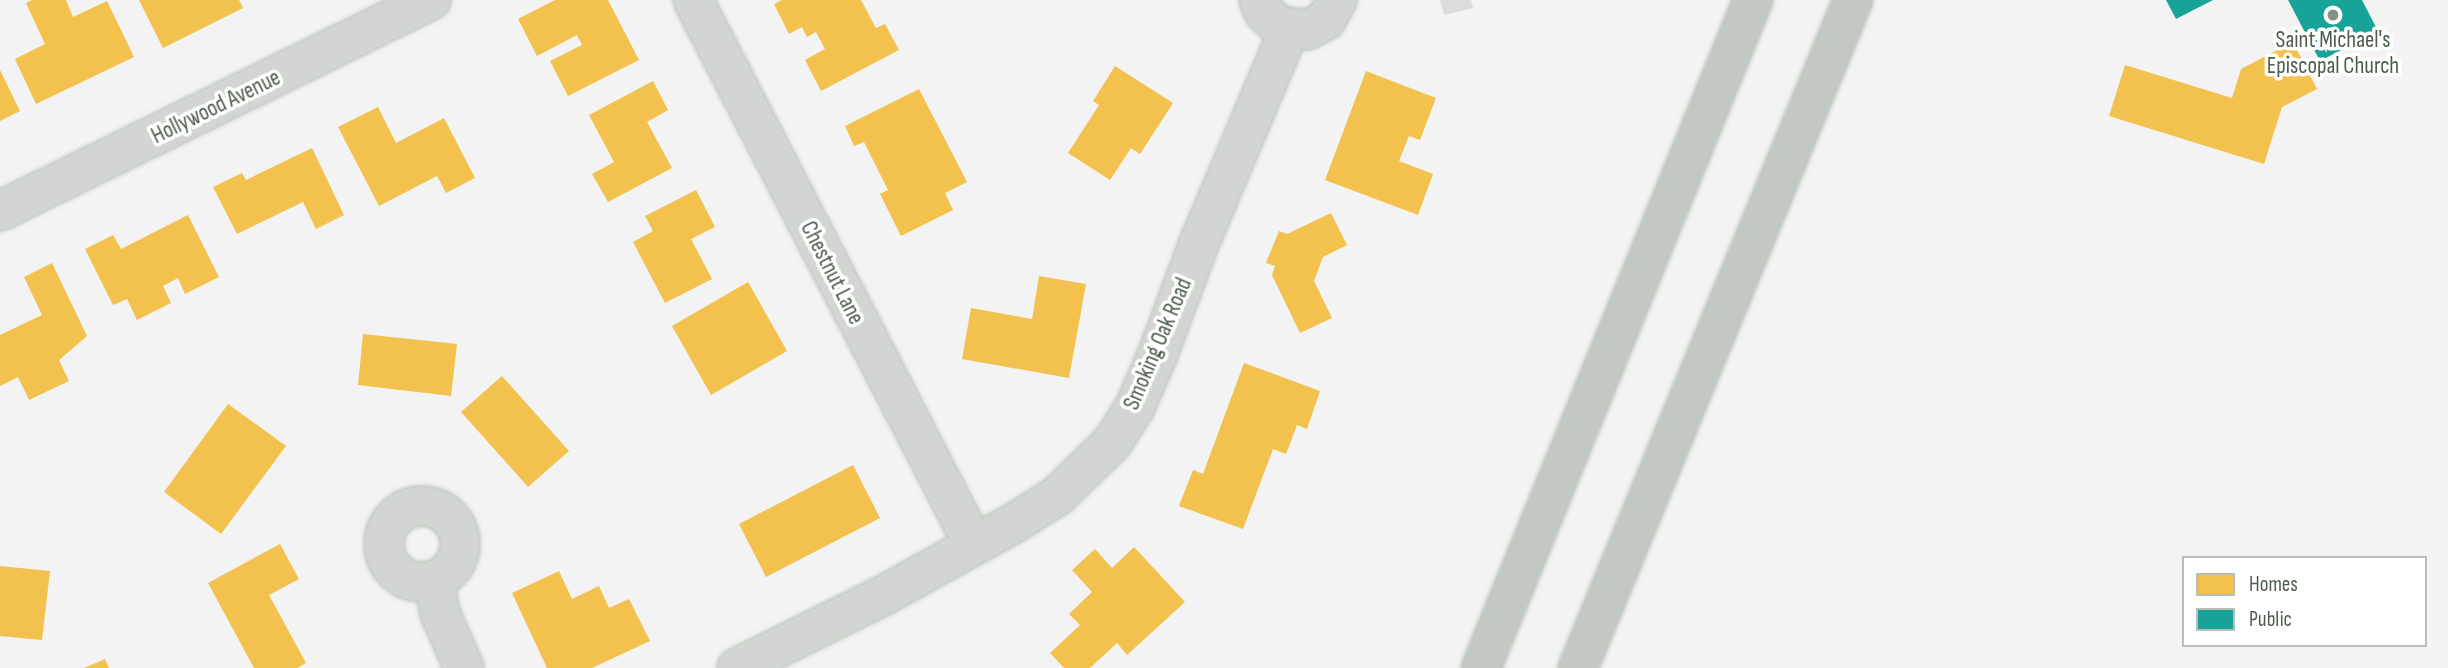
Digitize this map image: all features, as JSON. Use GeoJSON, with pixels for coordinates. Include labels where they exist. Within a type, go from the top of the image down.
{"type":"FeatureCollection","features":[{"type":"Feature","properties":{"kind":"highway"},"geometry":{"type":"LineString","coordinates":[[1481,668],[1753,0]]}},
{"type":"Feature","properties":{"kind":"highway"},"geometry":{"type":"LineString","coordinates":[[1578,668],[1853,0]]}},
{"type":"Feature","properties":{"kind":"street","name":"Hollywood Avenue"},"geometry":{"type":"LineString","coordinates":[[0,211],[431,0]]}},
{"type":"Feature","properties":{"kind":"street","name":"Chestnut Lane"},"geometry":{"type":"LineString","coordinates":[[693,0],[974,545]]}},
{"type":"Feature","properties":{"kind":"street"},"geometry":{"type":"LineString","coordinates":[[1259,0],[1273,22],[1289,30],[1320,25],[1337,0]]}},
{"type":"Feature","properties":{"kind":"street","name":"Smoking Oak Road"},"geometry":{"type":"LineString","coordinates":[[737,668],[974,545],[1074,481],[1112,443],[1135,407],[1289,30]]}},
{"type":"Feature","properties":{"kind":"street"},"geometry":{"type":"LineString","coordinates":[[433,582],[440,613],[464,668]]}},
{"type":"Feature","properties":{"kind":"building: Homes"},"geometry":{"type":"Polygon","coordinates":[[[32,0],[66,0],[73,17],[107,1],[134,57],[36,104],[15,59],[45,44],[26,3],[32,0]]]}},
{"type":"Feature","properties":{"kind":"building: Homes"},"geometry":{"type":"Polygon","coordinates":[[[139,0],[239,0],[243,8],[163,48],[139,0]]]}},
{"type":"Feature","properties":{"kind":"building: Homes"},"geometry":{"type":"Polygon","coordinates":[[[555,0],[608,0],[639,60],[568,96],[550,61],[582,45],[577,35],[537,56],[518,19],[555,0]]]}},
{"type":"Feature","properties":{"kind":"building: Homes"},"geometry":{"type":"Polygon","coordinates":[[[782,0],[861,0],[876,28],[885,24],[899,50],[821,91],[805,60],[825,49],[816,32],[807,37],[802,27],[789,34],[774,4],[782,0]]]}},
{"type":"Feature","properties":{"kind":"building: Homes"},"geometry":{"type":"Polygon","coordinates":[[[2293,42],[2317,89],[2282,107],[2264,164],[2109,116],[2125,65],[2232,98],[2241,69],[2293,42]]]}},
{"type":"Feature","properties":{"kind":"building: Homes"},"geometry":{"type":"Polygon","coordinates":[[[1115,66],[1173,103],[1140,154],[1131,148],[1110,180],[1068,153],[1099,105],[1093,101],[1115,66]]]}},
{"type":"Feature","properties":{"kind":"building: Homes"},"geometry":{"type":"Polygon","coordinates":[[[0,70],[20,111],[0,121],[0,70]]]}},
{"type":"Feature","properties":{"kind":"building: Homes"},"geometry":{"type":"Polygon","coordinates":[[[1366,71],[1436,98],[1420,140],[1409,136],[1399,161],[1433,174],[1418,215],[1325,180],[1366,71]]]}},
{"type":"Feature","properties":{"kind":"building: Homes"},"geometry":{"type":"Polygon","coordinates":[[[653,81],[668,110],[647,122],[672,168],[608,202],[592,174],[614,162],[589,115],[653,81]]]}},
{"type":"Feature","properties":{"kind":"building: Homes"},"geometry":{"type":"Polygon","coordinates":[[[919,89],[967,182],[945,193],[953,210],[901,236],[880,194],[888,190],[864,142],[854,146],[845,126],[919,89]]]}},
{"type":"Feature","properties":{"kind":"building: Homes"},"geometry":{"type":"Polygon","coordinates":[[[378,107],[396,143],[444,118],[475,178],[446,193],[437,176],[379,206],[338,127],[378,107]]]}},
{"type":"Feature","properties":{"kind":"building: Homes"},"geometry":{"type":"Polygon","coordinates":[[[312,148],[344,215],[316,229],[303,202],[237,234],[213,187],[242,173],[246,180],[312,148]]]}},
{"type":"Feature","properties":{"kind":"building: Homes"},"geometry":{"type":"Polygon","coordinates":[[[696,190],[715,227],[691,239],[712,279],[665,303],[633,242],[653,231],[645,216],[696,190]]]}},
{"type":"Feature","properties":{"kind":"building: Homes"},"geometry":{"type":"Polygon","coordinates":[[[1331,213],[1347,245],[1323,257],[1314,281],[1332,318],[1300,333],[1272,275],[1275,266],[1266,263],[1279,231],[1287,234],[1331,213]]]}},
{"type":"Feature","properties":{"kind":"building: Homes"},"geometry":{"type":"Polygon","coordinates":[[[188,215],[219,277],[185,294],[178,278],[163,286],[171,303],[137,320],[127,299],[113,305],[85,249],[113,235],[121,249],[188,215]]]}},
{"type":"Feature","properties":{"kind":"building: Homes"},"geometry":{"type":"Polygon","coordinates":[[[52,263],[87,336],[59,360],[69,381],[29,400],[18,377],[0,386],[0,335],[42,315],[24,277],[52,263]]]}},
{"type":"Feature","properties":{"kind":"building: Homes"},"geometry":{"type":"Polygon","coordinates":[[[1039,276],[1086,284],[1069,378],[962,359],[971,308],[1032,319],[1039,276]]]}},
{"type":"Feature","properties":{"kind":"building: Homes"},"geometry":{"type":"Polygon","coordinates":[[[748,282],[787,351],[711,395],[672,326],[748,282]]]}},
{"type":"Feature","properties":{"kind":"building: Homes"},"geometry":{"type":"Polygon","coordinates":[[[363,334],[457,344],[451,396],[358,385],[363,334]]]}},
{"type":"Feature","properties":{"kind":"building: Homes"},"geometry":{"type":"Polygon","coordinates":[[[1244,363],[1320,391],[1307,429],[1297,425],[1286,454],[1273,449],[1243,529],[1179,506],[1193,470],[1203,474],[1244,363]]]}},
{"type":"Feature","properties":{"kind":"building: Homes"},"geometry":{"type":"Polygon","coordinates":[[[502,376],[569,451],[528,487],[461,412],[502,376]]]}},
{"type":"Feature","properties":{"kind":"building: Homes"},"geometry":{"type":"Polygon","coordinates":[[[228,404],[286,446],[221,534],[164,492],[228,404]]]}},
{"type":"Feature","properties":{"kind":"building: Homes"},"geometry":{"type":"Polygon","coordinates":[[[853,465],[880,518],[766,577],[739,524],[853,465]]]}},
{"type":"Feature","properties":{"kind":"building: Homes"},"geometry":{"type":"Polygon","coordinates":[[[280,544],[299,579],[269,595],[306,663],[297,668],[254,668],[208,583],[280,544]]]}},
{"type":"Feature","properties":{"kind":"building: Homes"},"geometry":{"type":"Polygon","coordinates":[[[1134,547],[1185,602],[1127,655],[1117,643],[1090,668],[1064,668],[1050,653],[1080,625],[1069,614],[1092,592],[1072,570],[1095,549],[1112,568],[1134,547]]]}},
{"type":"Feature","properties":{"kind":"building: Homes"},"geometry":{"type":"Polygon","coordinates":[[[0,566],[50,571],[42,640],[0,636],[0,566]]]}},
{"type":"Feature","properties":{"kind":"building: Homes"},"geometry":{"type":"Polygon","coordinates":[[[559,571],[572,599],[599,586],[609,608],[629,599],[650,641],[592,668],[547,668],[512,593],[559,571]]]}},
{"type":"Feature","properties":{"kind":"building: Homes"},"geometry":{"type":"Polygon","coordinates":[[[105,659],[109,668],[84,668],[105,659]]]}},
{"type":"Feature","properties":{"kind":"building: Public","name":"Saint Michael's Episcopal Church"},"geometry":{"type":"Polygon","coordinates":[[[2166,0],[2213,0],[2176,19],[2166,0]]]}},
{"type":"Feature","properties":{"kind":"building: Public","name":"Saint Michael's Episcopal Church"},"geometry":{"type":"Polygon","coordinates":[[[2288,0],[2362,0],[2378,31],[2320,61],[2288,0]]]}},
{"type":"Feature","properties":{"kind":"building: Other"},"geometry":{"type":"Polygon","coordinates":[[[1440,0],[1471,0],[1473,8],[1444,15],[1440,0]]]}},
{"type":"Feature","properties":{"kind":"place","name":"Saint Michael's Episcopal Church"},"geometry":{"type":"Point","coordinates":[2333,15]}}]}
